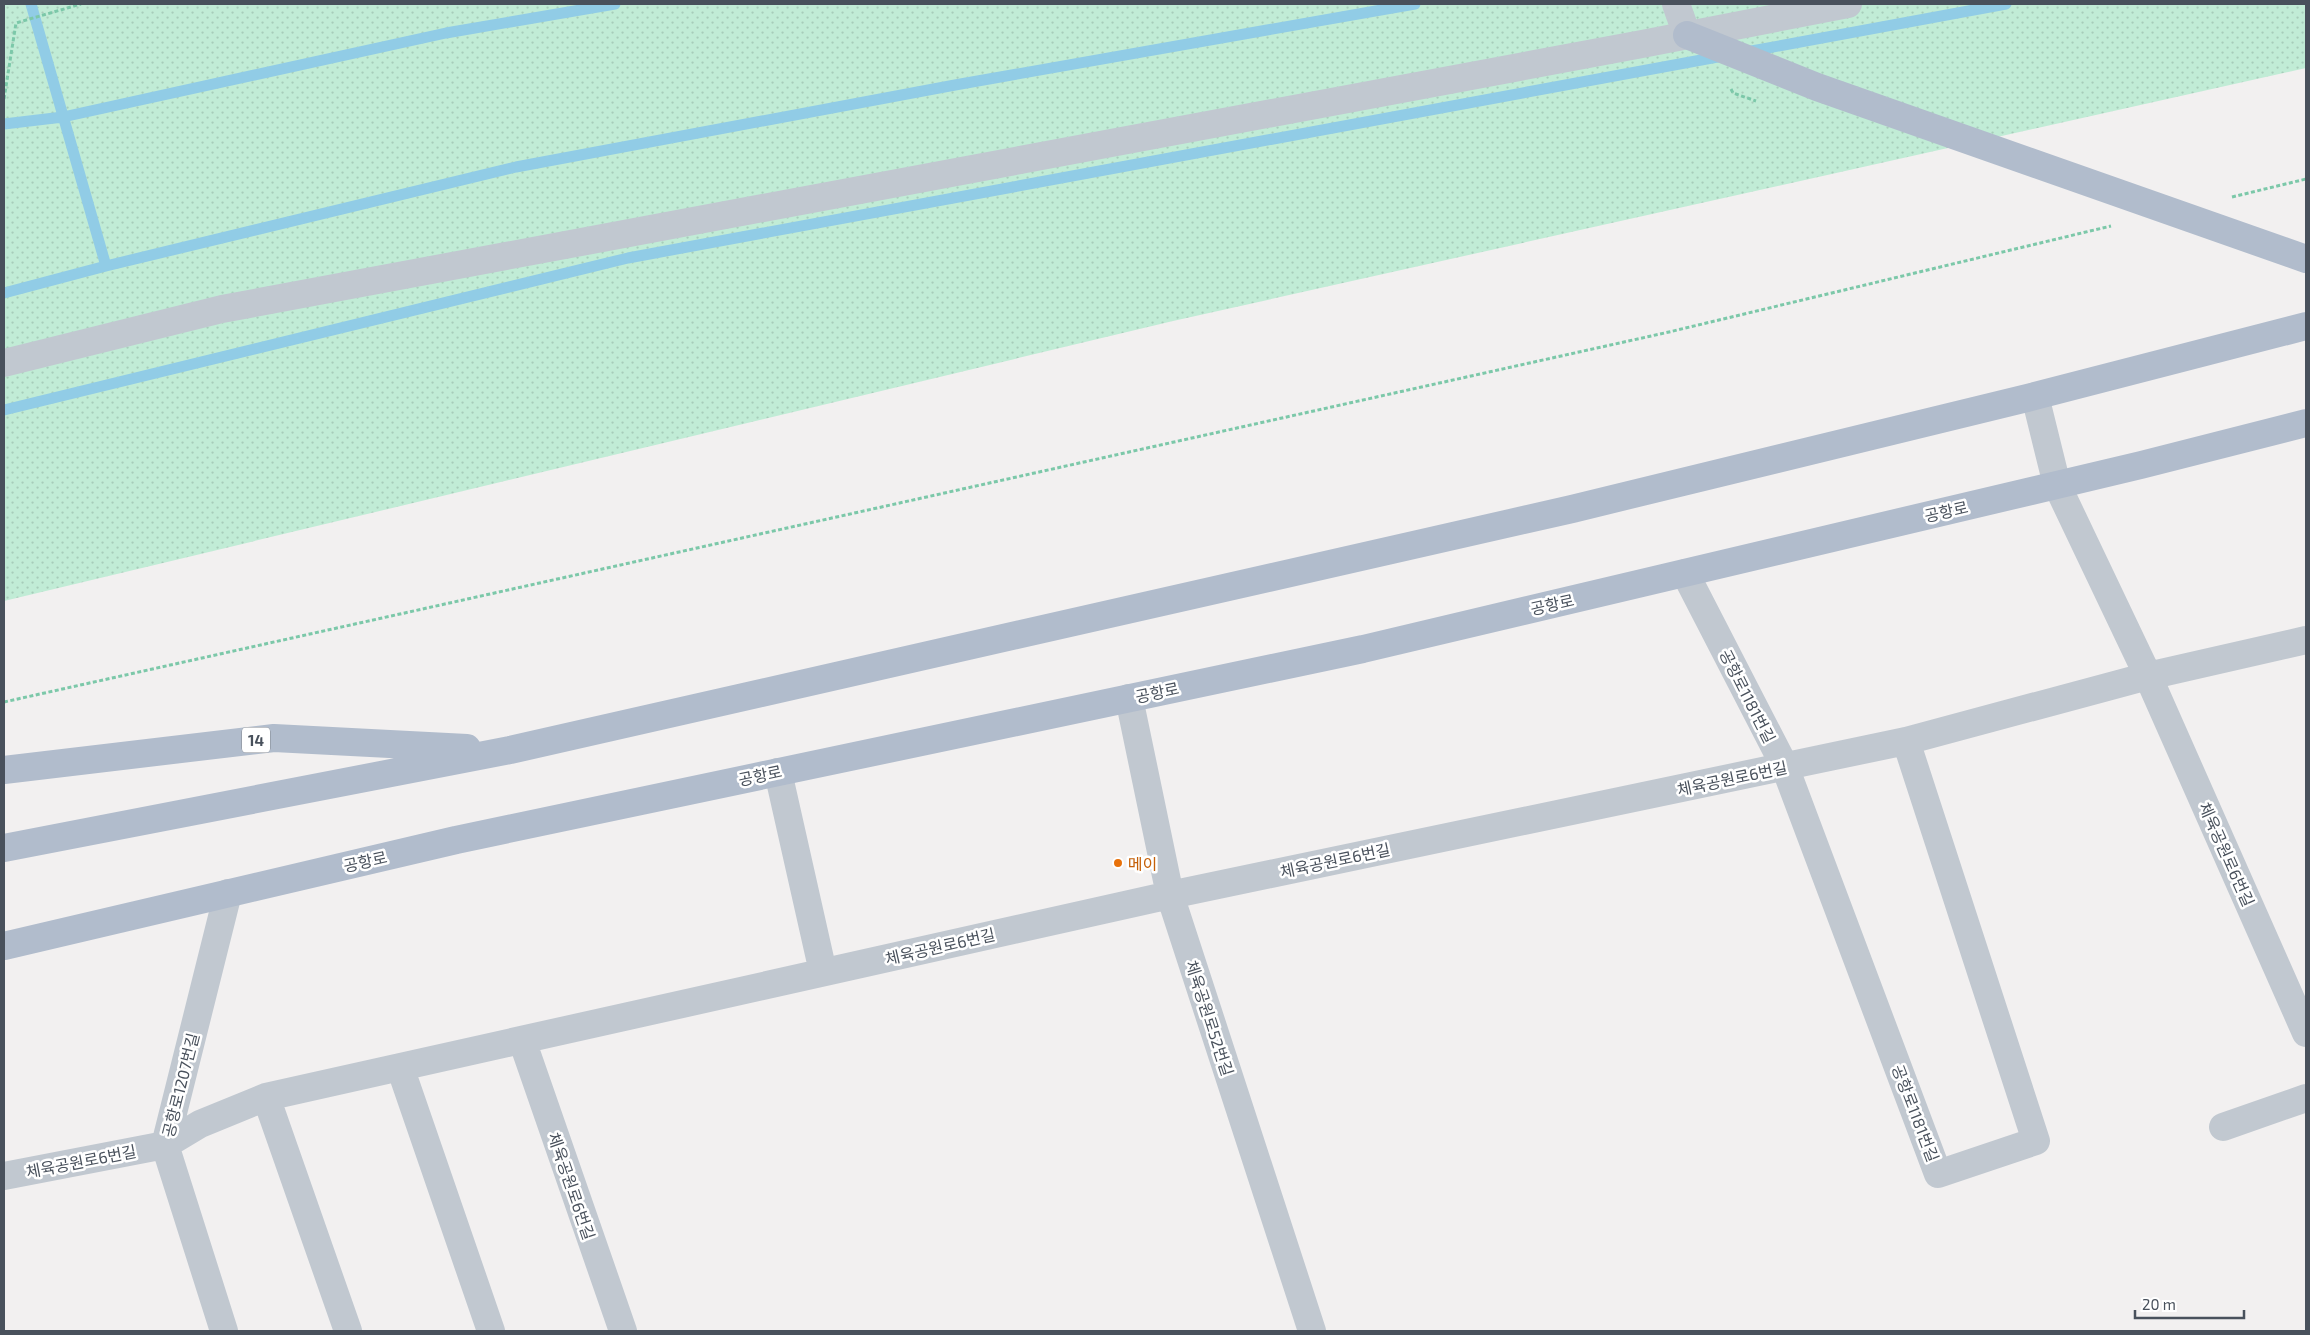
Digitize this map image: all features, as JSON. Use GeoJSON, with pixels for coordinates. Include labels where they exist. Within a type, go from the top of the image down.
{"type":"FeatureCollection","features":[{"type":"Feature","properties":{"kind":"main road"},"geometry":{"type":"LineString","coordinates":[[1687,35],[1826,90],[2306,259]]}},
{"type":"Feature","properties":{"kind":"main road"},"geometry":{"type":"LineString","coordinates":[[4,848],[510,750],[1572,509],[2035,396],[2306,326]]}},
{"type":"Feature","properties":{"kind":"main road","name":"공항로"},"geometry":{"type":"LineString","coordinates":[[4,946],[456,840],[1363,649],[2057,485],[2306,423]]}},
{"type":"Feature","properties":{"kind":"main road","name":"14"},"geometry":{"type":"LineString","coordinates":[[4,770],[274,738],[510,750]]}},
{"type":"Feature","properties":{"kind":"street"},"geometry":{"type":"LineString","coordinates":[[1676,4],[1687,35]]}},
{"type":"Feature","properties":{"kind":"street"},"geometry":{"type":"LineString","coordinates":[[4,363],[222,309],[1848,4]]}},
{"type":"Feature","properties":{"kind":"street"},"geometry":{"type":"LineString","coordinates":[[2035,396],[2057,485],[2148,676]]}},
{"type":"Feature","properties":{"kind":"street","name":"공항로1181번길"},"geometry":{"type":"LineString","coordinates":[[1685,573],[1785,767],[1938,1174],[2036,1141],[1906,740]]}},
{"type":"Feature","properties":{"kind":"street","name":"체육공원로6번길"},"geometry":{"type":"LineString","coordinates":[[4,1176],[165,1144],[200,1124],[266,1097],[1170,894],[1785,767],[1906,740],[2148,676],[2306,640]]}},
{"type":"Feature","properties":{"kind":"street","name":"체육공원로6번길"},"geometry":{"type":"LineString","coordinates":[[2148,676],[2306,1033]]}},
{"type":"Feature","properties":{"kind":"street","name":"체육공원로52번길"},"geometry":{"type":"LineString","coordinates":[[1129,698],[1170,894],[1312,1331]]}},
{"type":"Feature","properties":{"kind":"street"},"geometry":{"type":"LineString","coordinates":[[778,772],[823,972]]}},
{"type":"Feature","properties":{"kind":"street","name":"공항로1207번길"},"geometry":{"type":"LineString","coordinates":[[224,1331],[165,1144],[228,893]]}},
{"type":"Feature","properties":{"kind":"street","name":"체육공원로6번길"},"geometry":{"type":"LineString","coordinates":[[522,1040],[622,1331]]}},
{"type":"Feature","properties":{"kind":"street"},"geometry":{"type":"LineString","coordinates":[[400,1067],[491,1331]]}},
{"type":"Feature","properties":{"kind":"street"},"geometry":{"type":"LineString","coordinates":[[266,1097],[348,1331]]}},
{"type":"Feature","properties":{"kind":"street"},"geometry":{"type":"LineString","coordinates":[[2223,1127],[2306,1098]]}},
{"type":"Feature","properties":{"kind":"path"},"geometry":{"type":"LineString","coordinates":[[4,99],[16,23],[81,4]]}},
{"type":"Feature","properties":{"kind":"path"},"geometry":{"type":"LineString","coordinates":[[2230,198],[2306,179]]}},
{"type":"Feature","properties":{"kind":"path"},"geometry":{"type":"LineString","coordinates":[[4,702],[1669,332],[2113,225]]}},
{"type":"Feature","properties":{"kind":"green space"},"geometry":{"type":"Polygon","coordinates":[[[4,4],[2306,4],[2306,68],[1173,321],[4,601],[4,4]]]}},
{"type":"Feature","properties":{"kind":"waterway"},"geometry":{"type":"LineString","coordinates":[[31,4],[106,266],[516,167],[955,85],[1415,4]]}},
{"type":"Feature","properties":{"kind":"waterway"},"geometry":{"type":"LineString","coordinates":[[4,124],[63,117],[446,33],[615,4]]}},
{"type":"Feature","properties":{"kind":"waterway"},"geometry":{"type":"LineString","coordinates":[[1746,52],[2006,4]]}},
{"type":"Feature","properties":{"kind":"waterway"},"geometry":{"type":"LineString","coordinates":[[4,410],[628,258],[1723,56]]}},
{"type":"Feature","properties":{"kind":"waterway"},"geometry":{"type":"LineString","coordinates":[[4,293],[106,266]]}},
{"type":"Feature","properties":{"kind":"place","name":"메이"},"geometry":{"type":"Point","coordinates":[1118,863]}}]}
